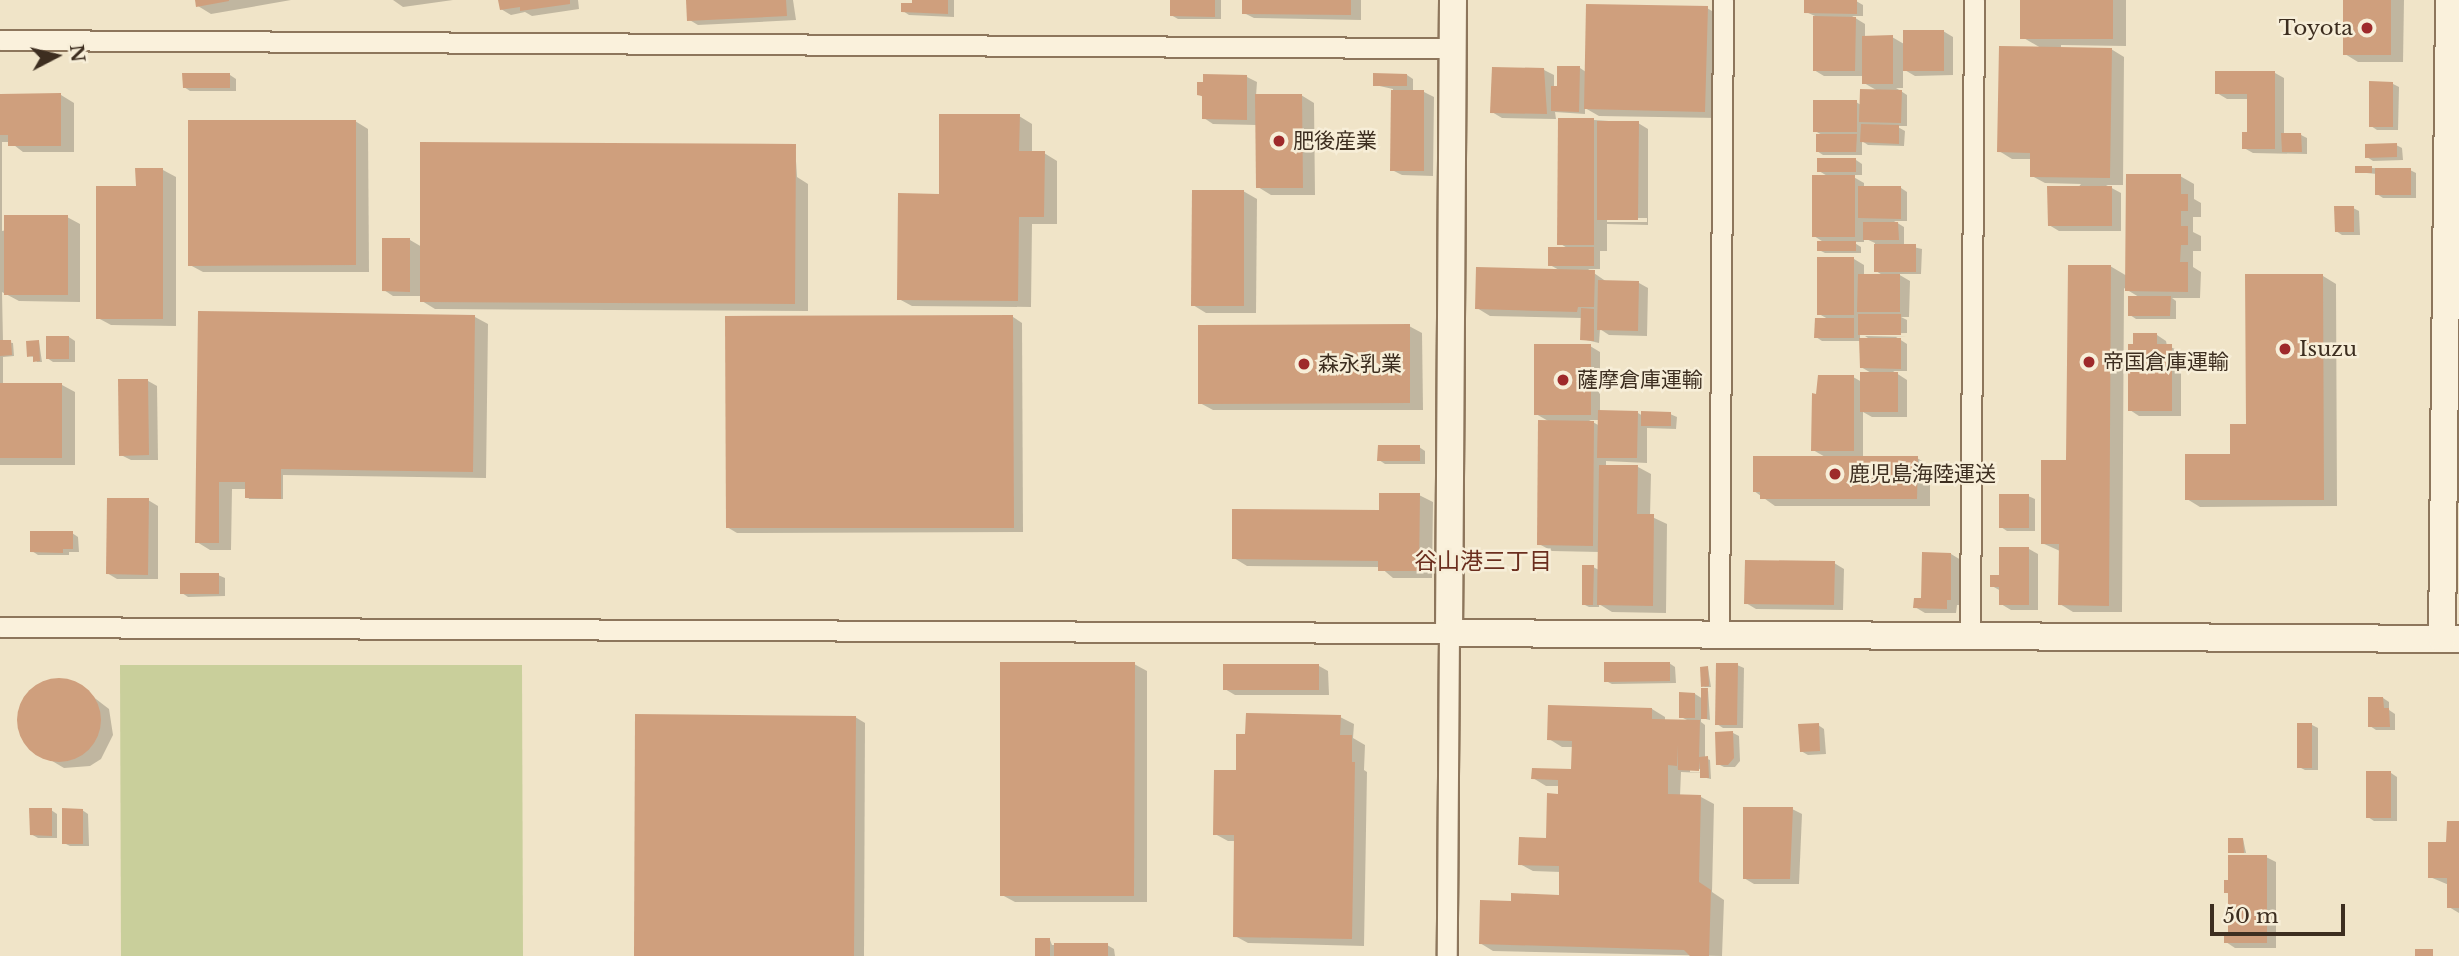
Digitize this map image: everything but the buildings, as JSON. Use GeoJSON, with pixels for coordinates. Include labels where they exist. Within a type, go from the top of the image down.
{"type":"FeatureCollection","features":[{"type":"Feature","properties":{"kind":"street"},"geometry":{"type":"LineString","coordinates":[[1447,956],[1453,0]]}},
{"type":"Feature","properties":{"kind":"street"},"geometry":{"type":"LineString","coordinates":[[1719,635],[1723,0]]}},
{"type":"Feature","properties":{"kind":"street"},"geometry":{"type":"LineString","coordinates":[[1970,636],[1974,0]]}},
{"type":"Feature","properties":{"kind":"street"},"geometry":{"type":"LineString","coordinates":[[0,627],[2451,639],[2453,197],[2449,0]]}},
{"type":"Feature","properties":{"kind":"street"},"geometry":{"type":"LineString","coordinates":[[0,40],[1453,48]]}},
{"type":"Feature","properties":{"kind":"green space"},"geometry":{"type":"Polygon","coordinates":[[[120,665],[522,665],[523,956],[121,956],[120,665]]]}},
{"type":"Feature","properties":{"kind":"place","name":"Toyota"},"geometry":{"type":"Point","coordinates":[2367,28]}},
{"type":"Feature","properties":{"kind":"place","name":"肥後産業"},"geometry":{"type":"Point","coordinates":[1279,141]}},
{"type":"Feature","properties":{"kind":"place","name":"Isuzu"},"geometry":{"type":"Point","coordinates":[2285,349]}},
{"type":"Feature","properties":{"kind":"place","name":"帝国倉庫運輸"},"geometry":{"type":"Point","coordinates":[2089,362]}},
{"type":"Feature","properties":{"kind":"place","name":"森永乳業"},"geometry":{"type":"Point","coordinates":[1304,364]}},
{"type":"Feature","properties":{"kind":"place","name":"薩摩倉庫運輸"},"geometry":{"type":"Point","coordinates":[1563,380]}},
{"type":"Feature","properties":{"kind":"place","name":"鹿児島海陸運送"},"geometry":{"type":"Point","coordinates":[1835,474]}},
{"type":"Feature","properties":{"kind":"district","name":"谷山港三丁目"},"geometry":{"type":"Point","coordinates":[1483,561]}}]}
